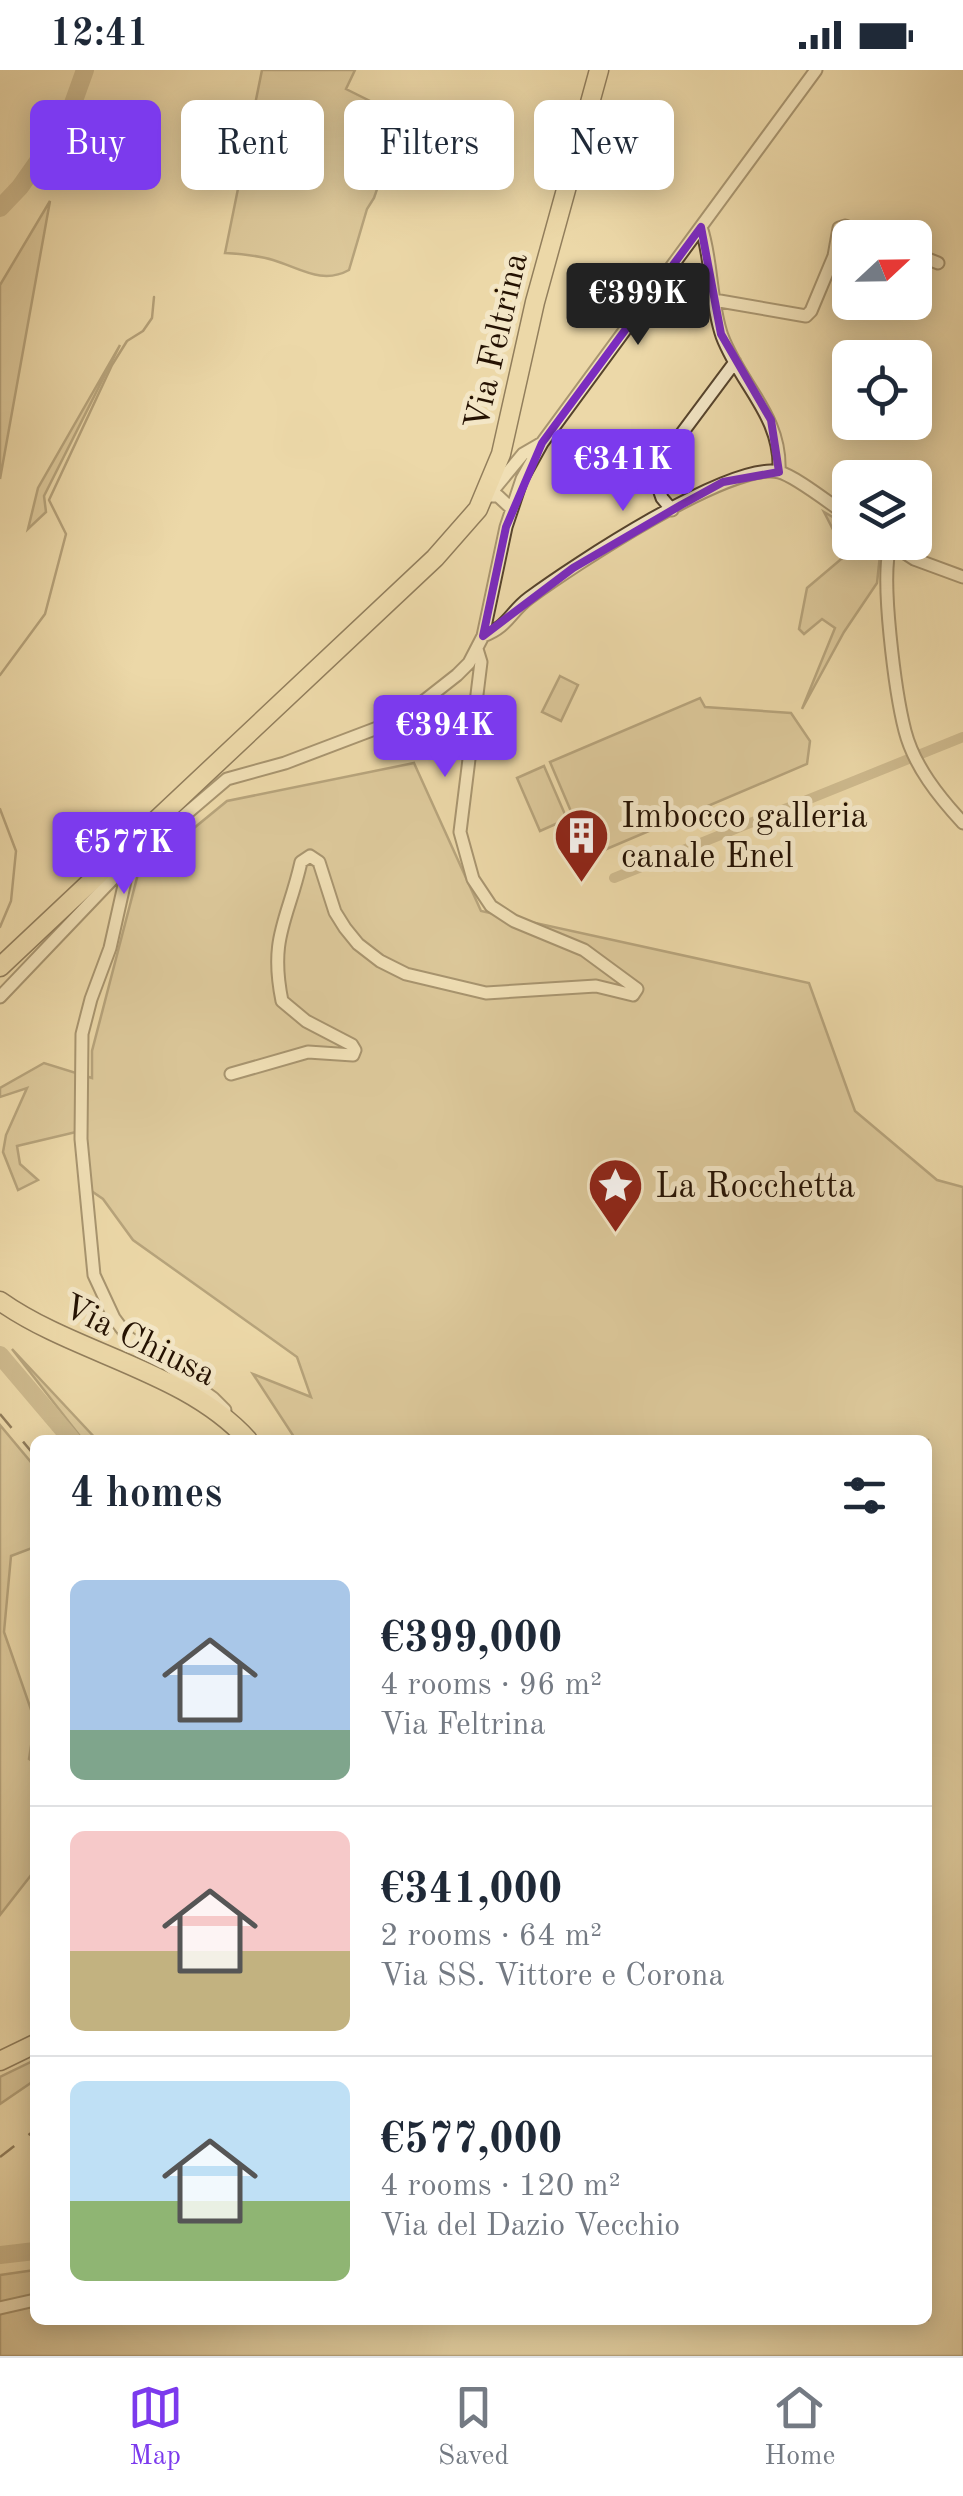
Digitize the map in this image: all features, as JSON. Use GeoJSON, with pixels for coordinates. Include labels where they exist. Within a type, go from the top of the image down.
{"type":"FeatureCollection","features":[{"type":"Feature","properties":{"kind":"main road","name":"Via Feltrina"},"geometry":{"type":"LineString","coordinates":[[222,772],[435,558],[483,502],[501,454],[535,302],[599,70]]}},
{"type":"Feature","properties":{"kind":"main road"},"geometry":{"type":"LineString","coordinates":[[0,967],[222,772]]}},
{"type":"Feature","properties":{"kind":"main road","name":"Via Chiusa"},"geometry":{"type":"LineString","coordinates":[[0,1301],[26,1320],[176,1388],[220,1414],[243,1435]]}},
{"type":"Feature","properties":{"kind":"main road"},"geometry":{"type":"LineString","coordinates":[[0,2060],[30,2046]]}},
{"type":"Feature","properties":{"kind":"street","name":"Via Feltrina"},"geometry":{"type":"LineString","coordinates":[[483,502],[522,454],[542,443],[816,70]]}},
{"type":"Feature","properties":{"kind":"street"},"geometry":{"type":"LineString","coordinates":[[701,228],[722,334],[734,362],[771,420],[780,456],[779,472]]}},
{"type":"Feature","properties":{"kind":"street"},"geometry":{"type":"LineString","coordinates":[[714,300],[806,316],[832,261]]}},
{"type":"Feature","properties":{"kind":"street"},"geometry":{"type":"LineString","coordinates":[[932,261],[938,263]]}},
{"type":"Feature","properties":{"kind":"street"},"geometry":{"type":"LineString","coordinates":[[672,510],[662,498],[653,472],[734,362]]}},
{"type":"Feature","properties":{"kind":"street"},"geometry":{"type":"LineString","coordinates":[[0,997],[222,772],[285,764],[401,718],[457,676],[483,636],[512,509],[542,443]]}},
{"type":"Feature","properties":{"kind":"street"},"geometry":{"type":"LineString","coordinates":[[483,636],[502,628],[524,601],[573,568],[723,482],[764,471],[779,472],[832,506]]}},
{"type":"Feature","properties":{"kind":"street"},"geometry":{"type":"LineString","coordinates":[[483,502],[498,496],[512,509]]}},
{"type":"Feature","properties":{"kind":"street"},"geometry":{"type":"LineString","coordinates":[[886,560],[885,592],[905,732],[924,773],[963,824]]}},
{"type":"Feature","properties":{"kind":"street"},"geometry":{"type":"LineString","coordinates":[[917,560],[963,577]]}},
{"type":"Feature","properties":{"kind":"street"},"geometry":{"type":"LineString","coordinates":[[231,1074],[318,1051],[353,1055],[355,1050],[306,1021],[282,1001],[276,954],[278,938],[301,862],[310,856],[319,862],[335,912],[345,928],[369,952],[406,974],[486,993],[596,986],[632,995],[637,989],[584,950],[514,921],[491,906],[480,893],[466,861],[460,832],[481,662],[477,649]]}},
{"type":"Feature","properties":{"kind":"street"},"geometry":{"type":"LineString","coordinates":[[126,866],[110,948],[82,1034],[80,1140],[94,1275],[114,1318],[128,1337],[213,1398],[243,1435]]}},
{"type":"Feature","properties":{"kind":"street"},"geometry":{"type":"LineString","coordinates":[[0,2308],[30,2301]]}},
{"type":"Feature","properties":{"kind":"highlighted area"},"geometry":{"type":"Polygon","coordinates":[[[701,227],[721,334],[771,420],[779,472],[723,482],[681,505],[573,568],[483,636],[506,527],[542,443],[701,227]]]}},
{"type":"Feature","properties":{"kind":"shaded area"},"geometry":{"type":"Polygon","coordinates":[[[262,70],[355,70],[346,89],[368,100],[344,100],[344,190],[377,190],[349,270],[320,276],[267,258],[225,253],[238,190],[324,190],[324,100],[256,100],[262,70]]]}},
{"type":"Feature","properties":{"kind":"shaded area"},"geometry":{"type":"Polygon","coordinates":[[[50,201],[0,479],[0,285],[50,201]]]}},
{"type":"Feature","properties":{"kind":"shaded area"},"geometry":{"type":"Polygon","coordinates":[[[120,345],[44,496],[46,512],[28,529],[38,488],[120,345]]]}},
{"type":"Feature","properties":{"kind":"shaded area"},"geometry":{"type":"Polygon","coordinates":[[[840,560],[879,560],[877,583],[844,632],[802,709],[835,628],[822,619],[804,634],[799,629],[807,588],[840,560]]]}},
{"type":"Feature","properties":{"kind":"shaded area"},"geometry":{"type":"Polygon","coordinates":[[[560,676],[578,685],[561,721],[542,712],[560,676]]]}},
{"type":"Feature","properties":{"kind":"shaded area"},"geometry":{"type":"Polygon","coordinates":[[[700,698],[705,707],[791,713],[810,741],[807,764],[590,856],[550,762],[700,698]]]}},
{"type":"Feature","properties":{"kind":"shaded area"},"geometry":{"type":"Polygon","coordinates":[[[414,763],[481,911],[809,983],[855,1111],[937,1180],[963,1187],[963,2356],[0,2356],[0,2275],[30,2271],[30,2325],[932,2325],[932,1435],[293,1435],[253,1374],[311,1397],[297,1357],[133,1240],[103,1199],[90,1190],[76,1132],[17,1146],[20,1164],[38,1180],[18,1190],[3,1152],[6,1135],[27,1088],[0,1097],[0,1088],[44,1063],[92,1078],[92,1051],[138,874],[227,801],[414,763]]]}},
{"type":"Feature","properties":{"kind":"shaded area"},"geometry":{"type":"Polygon","coordinates":[[[544,766],[567,819],[540,831],[517,778],[544,766]]]}},
{"type":"Feature","properties":{"kind":"shaded area"},"geometry":{"type":"Polygon","coordinates":[[[12,1349],[92,1435],[79,1435],[12,1349]]]}},
{"type":"Feature","properties":{"kind":"shaded area"},"geometry":{"type":"Polygon","coordinates":[[[0,1425],[30,1461],[30,1549],[11,1556],[4,1632],[30,1707],[30,1876],[0,1915],[0,1425]]]}},
{"type":"Feature","properties":{"kind":"shaded area"},"geometry":{"type":"Polygon","coordinates":[[[30,2062],[30,2083],[0,2104],[0,2077],[30,2062]]]}},
{"type":"Feature","properties":{"kind":"waterway"},"geometry":{"type":"LineString","coordinates":[[0,208],[20,187],[67,120],[85,70]]}},
{"type":"Feature","properties":{"kind":"waterway"},"geometry":{"type":"LineString","coordinates":[[0,675],[45,614],[66,534],[49,500],[112,365],[127,341],[143,331],[152,318],[154,297]]}},
{"type":"Feature","properties":{"kind":"waterway"},"geometry":{"type":"LineString","coordinates":[[614,878],[963,737]]}},
{"type":"Feature","properties":{"kind":"waterway"},"geometry":{"type":"LineString","coordinates":[[0,809],[16,851],[11,901],[0,927]]}},
{"type":"Feature","properties":{"kind":"waterway"},"geometry":{"type":"LineString","coordinates":[[0,1355],[68,1435]]}},
{"type":"Feature","properties":{"kind":"waterway"},"geometry":{"type":"LineString","coordinates":[[0,2255],[30,2252]]}},
{"type":"Feature","properties":{"kind":"railway"},"geometry":{"type":"LineString","coordinates":[[0,1414],[30,1450]]}},
{"type":"Feature","properties":{"kind":"railway"},"geometry":{"type":"LineString","coordinates":[[0,2157],[30,2134]]}},
{"type":"Feature","properties":{"kind":"place","name":"Imbocco galleria canale Enel"},"geometry":{"type":"Point","coordinates":[582,884]}},
{"type":"Feature","properties":{"kind":"place","name":"La Rocchetta"},"geometry":{"type":"Point","coordinates":[616,1234]}}]}
